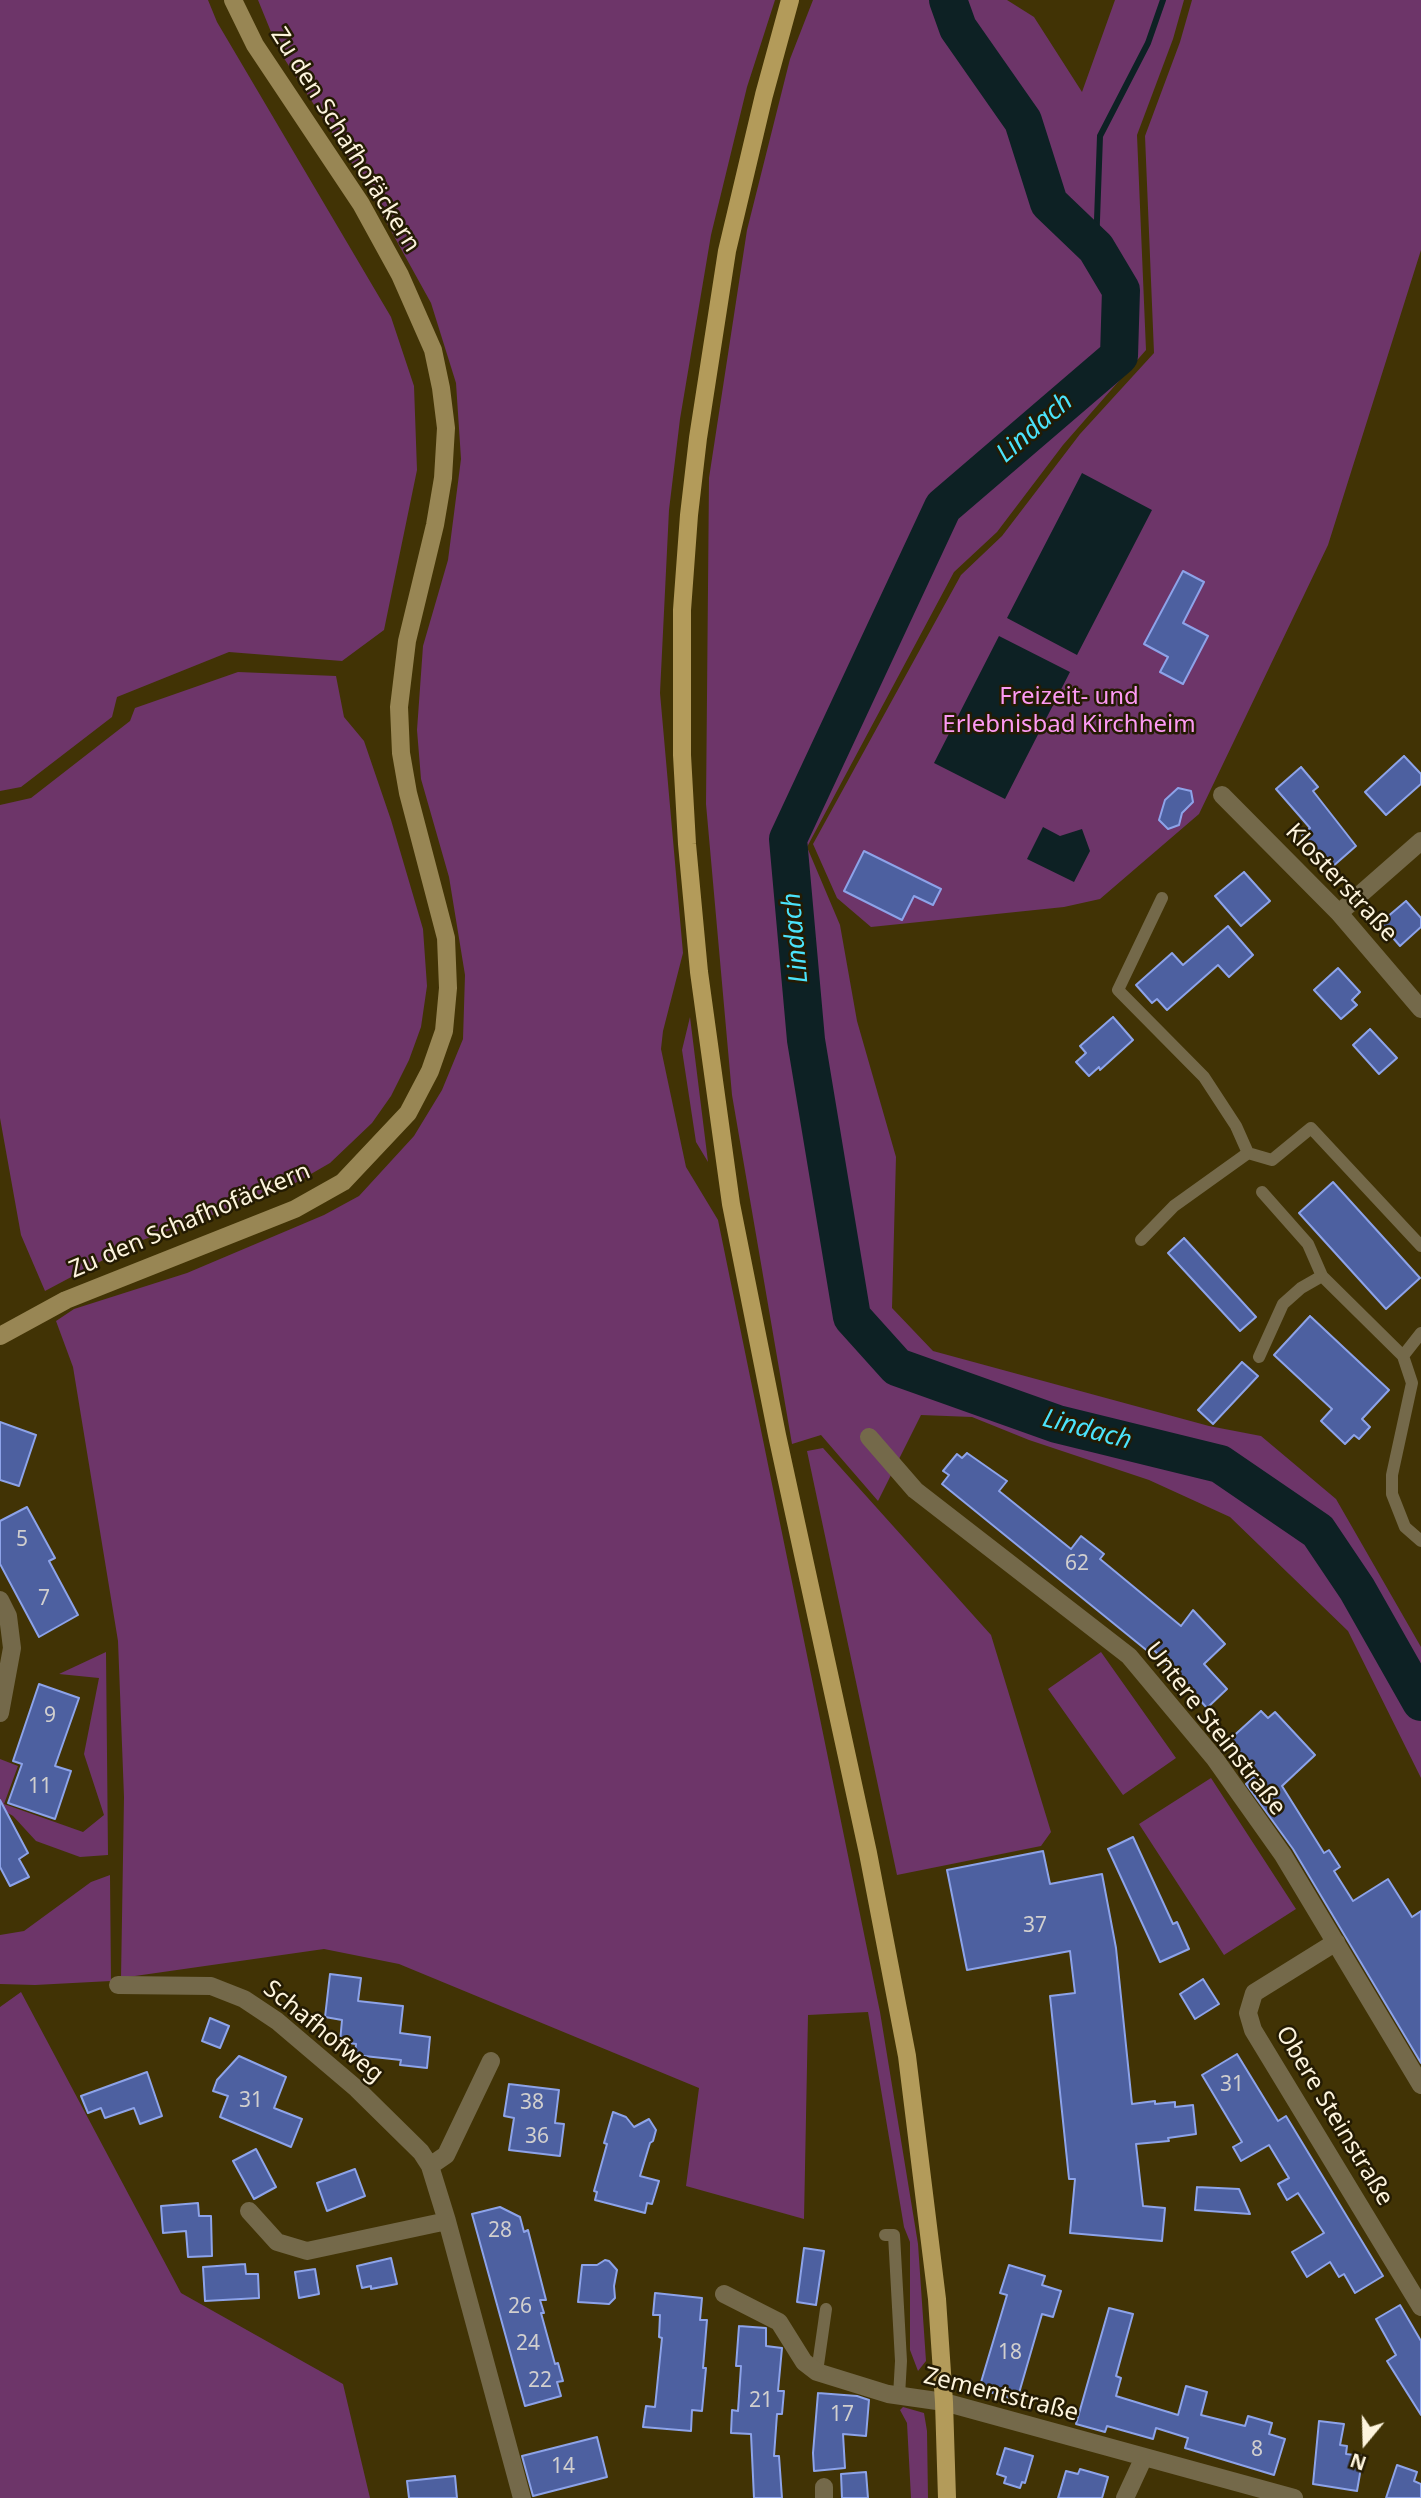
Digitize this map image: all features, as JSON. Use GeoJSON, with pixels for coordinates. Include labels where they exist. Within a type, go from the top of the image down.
{"type":"FeatureCollection","features":[{"type":"Feature","properties":{"kind":"main road"},"geometry":{"type":"LineString","coordinates":[[790,0],[727,251],[698,438],[682,610],[682,755],[687,844],[699,972],[731,1204],[777,1435],[871,1867],[907,2056],[937,2299],[947,2498]]}},
{"type":"Feature","properties":{"kind":"street","name":"Zu den Schafhofäckern"},"geometry":{"type":"LineString","coordinates":[[0,1336],[66,1300],[295,1209],[343,1182],[408,1113],[437,1054],[443,1031],[448,988],[446,938],[408,793],[401,753],[399,707],[407,640],[435,525],[443,478],[446,428],[441,388],[433,350],[400,275],[360,204],[255,45],[233,0]]}},
{"type":"Feature","properties":{"kind":"street","name":"Klosterstraße"},"geometry":{"type":"LineString","coordinates":[[1222,795],[1339,913],[1421,1009]]}},
{"type":"Feature","properties":{"kind":"street"},"geometry":{"type":"LineString","coordinates":[[1339,913],[1421,841]]}},
{"type":"Feature","properties":{"kind":"street","name":"Untere Steinstraße"},"geometry":{"type":"LineString","coordinates":[[869,1437],[915,1490],[1129,1656],[1222,1770],[1283,1855],[1421,2085]]}},
{"type":"Feature","properties":{"kind":"street"},"geometry":{"type":"LineString","coordinates":[[0,1600],[8,1616],[12,1648],[0,1713]]}},
{"type":"Feature","properties":{"kind":"street","name":"Obere Steinstraße"},"geometry":{"type":"LineString","coordinates":[[1336,1942],[1254,1993],[1248,2013],[1253,2030],[1421,2307]]}},
{"type":"Feature","properties":{"kind":"street","name":"Schafhofweg"},"geometry":{"type":"LineString","coordinates":[[118,1984],[211,1986],[244,1998],[277,2021],[357,2089],[421,2152],[430,2166],[447,2221],[522,2498]]}},
{"type":"Feature","properties":{"kind":"street"},"geometry":{"type":"LineString","coordinates":[[430,2166],[446,2155],[491,2061]]}},
{"type":"Feature","properties":{"kind":"street"},"geometry":{"type":"LineString","coordinates":[[249,2211],[277,2242],[307,2251],[447,2221]]}},
{"type":"Feature","properties":{"kind":"street"},"geometry":{"type":"LineString","coordinates":[[724,2294],[779,2322],[804,2362],[817,2372]]}},
{"type":"Feature","properties":{"kind":"street","name":"Zementstraße"},"geometry":{"type":"LineString","coordinates":[[817,2372],[888,2395],[944,2402],[1294,2498]]}},
{"type":"Feature","properties":{"kind":"street"},"geometry":{"type":"LineString","coordinates":[[1125,2498],[1144,2458]]}},
{"type":"Feature","properties":{"kind":"lane"},"geometry":{"type":"LineString","coordinates":[[1162,898],[1118,990],[1204,1077],[1236,1126],[1248,1153],[1272,1160],[1311,1128],[1421,1245]]}},
{"type":"Feature","properties":{"kind":"lane"},"geometry":{"type":"LineString","coordinates":[[1141,1240],[1174,1206],[1248,1153]]}},
{"type":"Feature","properties":{"kind":"lane"},"geometry":{"type":"LineString","coordinates":[[1262,1192],[1308,1244],[1322,1276],[1403,1356],[1412,1383],[1392,1475],[1392,1494],[1405,1527],[1421,1541]]}},
{"type":"Feature","properties":{"kind":"lane"},"geometry":{"type":"LineString","coordinates":[[1259,1357],[1283,1304],[1301,1287],[1322,1276]]}},
{"type":"Feature","properties":{"kind":"lane"},"geometry":{"type":"LineString","coordinates":[[1403,1356],[1421,1333]]}},
{"type":"Feature","properties":{"kind":"lane"},"geometry":{"type":"LineString","coordinates":[[885,2235],[894,2235],[900,2348],[899,2396]]}},
{"type":"Feature","properties":{"kind":"lane"},"geometry":{"type":"LineString","coordinates":[[817,2372],[827,2309]]}},
{"type":"Feature","properties":{"kind":"green space"},"geometry":{"type":"Polygon","coordinates":[[[0,0],[208,0],[217,22],[391,317],[414,386],[417,470],[384,630],[342,661],[229,652],[117,697],[112,717],[21,787],[0,791],[0,0]]]}},
{"type":"Feature","properties":{"kind":"green space"},"geometry":{"type":"Polygon","coordinates":[[[258,0],[775,0],[747,87],[711,235],[680,419],[669,510],[660,693],[683,953],[661,1049],[686,1167],[718,1220],[880,2012],[918,2244],[926,2361],[918,2371],[910,2350],[910,2242],[904,2227],[868,2012],[808,2015],[804,2219],[686,2186],[699,2088],[399,1964],[324,1949],[121,1978],[124,1797],[118,1641],[73,1367],[56,1321],[74,1309],[187,1273],[324,1215],[359,1196],[414,1136],[442,1090],[463,1039],[465,975],[449,877],[421,779],[417,730],[423,646],[448,560],[461,459],[456,383],[431,303],[364,182],[278,49],[258,0]]]}},
{"type":"Feature","properties":{"kind":"green space"},"geometry":{"type":"Polygon","coordinates":[[[813,0],[1007,0],[1034,17],[1082,92],[1115,0],[1184,0],[1173,39],[1137,135],[1146,350],[1063,445],[997,532],[954,572],[807,847],[840,925],[857,1021],[896,1157],[892,1308],[933,1351],[1209,1426],[1261,1436],[1336,1499],[1421,1647],[1421,1778],[1348,1631],[1230,1517],[1149,1480],[1029,1440],[972,1417],[921,1415],[878,1501],[821,1435],[792,1444],[732,1095],[706,804],[709,478],[747,230],[790,59],[813,0]]]}},
{"type":"Feature","properties":{"kind":"green space","name":"Freizeit- und Erlebnisbad Kirchheim"},"geometry":{"type":"Polygon","coordinates":[[[1192,0],[1421,0],[1421,250],[1328,545],[1199,814],[1100,899],[1064,907],[871,927],[837,898],[813,844],[961,575],[1002,536],[1080,434],[1154,353],[1145,136],[1180,42],[1192,0]]]}},
{"type":"Feature","properties":{"kind":"green space"},"geometry":{"type":"Polygon","coordinates":[[[238,672],[336,676],[344,717],[364,741],[391,820],[423,929],[427,986],[421,1027],[409,1060],[391,1096],[372,1123],[330,1163],[285,1189],[137,1242],[45,1291],[21,1235],[0,1118],[0,805],[31,798],[130,721],[135,708],[238,672]]]}},
{"type":"Feature","properties":{"kind":"green space"},"geometry":{"type":"Polygon","coordinates":[[[690,1017],[708,1162],[696,1142],[682,1050],[690,1017]]]}},
{"type":"Feature","properties":{"kind":"green space"},"geometry":{"type":"Polygon","coordinates":[[[823,1448],[991,1635],[1051,1832],[1041,1846],[897,1875],[807,1451],[823,1448]]]}},
{"type":"Feature","properties":{"kind":"green space"},"geometry":{"type":"Polygon","coordinates":[[[106,1652],[108,1855],[80,1857],[36,1841],[13,1816],[0,1808],[0,1759],[18,1766],[4,1804],[83,1832],[104,1815],[84,1754],[99,1678],[59,1674],[106,1652]]]}},
{"type":"Feature","properties":{"kind":"green space"},"geometry":{"type":"Polygon","coordinates":[[[1101,1652],[1176,1758],[1123,1795],[1048,1689],[1101,1652]]]}},
{"type":"Feature","properties":{"kind":"green space"},"geometry":{"type":"Polygon","coordinates":[[[1211,1778],[1296,1909],[1224,1955],[1139,1824],[1211,1778]]]}},
{"type":"Feature","properties":{"kind":"green space"},"geometry":{"type":"Polygon","coordinates":[[[110,1875],[111,1981],[0,1984],[0,1935],[24,1931],[91,1882],[110,1875]]]}},
{"type":"Feature","properties":{"kind":"green space"},"geometry":{"type":"Polygon","coordinates":[[[21,1992],[181,2293],[343,2384],[370,2498],[0,2498],[0,2007],[21,1992]]]}},
{"type":"Feature","properties":{"kind":"green space"},"geometry":{"type":"Polygon","coordinates":[[[903,2407],[924,2413],[927,2431],[928,2498],[911,2498],[907,2423],[900,2410],[903,2407]]]}},
{"type":"Feature","properties":{"kind":"water"},"geometry":{"type":"Polygon","coordinates":[[[1082,473],[1152,510],[1077,655],[1007,618],[1082,473]]]}},
{"type":"Feature","properties":{"kind":"water"},"geometry":{"type":"Polygon","coordinates":[[[999,636],[1070,672],[1005,799],[934,763],[999,636]]]}},
{"type":"Feature","properties":{"kind":"water"},"geometry":{"type":"Polygon","coordinates":[[[1043,827],[1060,836],[1082,829],[1090,851],[1074,882],[1027,859],[1043,827]]]}},
{"type":"Feature","properties":{"kind":"building"},"geometry":{"type":"Polygon","coordinates":[[[1183,571],[1204,582],[1183,623],[1208,636],[1183,684],[1160,672],[1168,657],[1144,644],[1183,571]]]}},
{"type":"Feature","properties":{"kind":"building"},"geometry":{"type":"Polygon","coordinates":[[[1404,756],[1421,774],[1421,784],[1386,815],[1365,792],[1404,756]]]}},
{"type":"Feature","properties":{"kind":"building"},"geometry":{"type":"Polygon","coordinates":[[[1301,767],[1318,787],[1313,791],[1356,846],[1331,868],[1302,836],[1310,828],[1276,789],[1301,767]]]}},
{"type":"Feature","properties":{"kind":"building"},"geometry":{"type":"Polygon","coordinates":[[[1178,788],[1191,791],[1193,802],[1182,813],[1179,825],[1168,829],[1159,820],[1165,800],[1178,788]]]}},
{"type":"Feature","properties":{"kind":"building"},"geometry":{"type":"Polygon","coordinates":[[[864,851],[941,889],[933,905],[914,896],[902,920],[844,891],[864,851]]]}},
{"type":"Feature","properties":{"kind":"building"},"geometry":{"type":"Polygon","coordinates":[[[1244,872],[1270,901],[1241,926],[1215,896],[1244,872]]]}},
{"type":"Feature","properties":{"kind":"building"},"geometry":{"type":"Polygon","coordinates":[[[1406,901],[1421,918],[1421,927],[1400,946],[1380,923],[1406,901]]]}},
{"type":"Feature","properties":{"kind":"building"},"geometry":{"type":"Polygon","coordinates":[[[1228,926],[1253,955],[1229,977],[1218,965],[1167,1010],[1157,999],[1152,1003],[1136,985],[1172,953],[1183,965],[1228,926]]]}},
{"type":"Feature","properties":{"kind":"building"},"geometry":{"type":"Polygon","coordinates":[[[1338,968],[1360,992],[1352,1000],[1357,1005],[1341,1019],[1314,990],[1338,968]]]}},
{"type":"Feature","properties":{"kind":"building"},"geometry":{"type":"Polygon","coordinates":[[[1113,1017],[1133,1040],[1100,1070],[1099,1067],[1089,1076],[1076,1062],[1086,1053],[1080,1046],[1113,1017]]]}},
{"type":"Feature","properties":{"kind":"building"},"geometry":{"type":"Polygon","coordinates":[[[1370,1029],[1397,1058],[1379,1074],[1353,1045],[1370,1029]]]}},
{"type":"Feature","properties":{"kind":"building"},"geometry":{"type":"Polygon","coordinates":[[[1333,1182],[1420,1278],[1386,1309],[1299,1213],[1333,1182]]]}},
{"type":"Feature","properties":{"kind":"building"},"geometry":{"type":"Polygon","coordinates":[[[1184,1238],[1256,1317],[1240,1331],[1168,1253],[1184,1238]]]}},
{"type":"Feature","properties":{"kind":"building"},"geometry":{"type":"Polygon","coordinates":[[[1310,1316],[1389,1390],[1362,1419],[1370,1427],[1359,1439],[1354,1435],[1345,1444],[1321,1421],[1332,1409],[1274,1355],[1310,1316]]]}},
{"type":"Feature","properties":{"kind":"building"},"geometry":{"type":"Polygon","coordinates":[[[1242,1362],[1258,1376],[1213,1424],[1198,1410],[1242,1362]]]}},
{"type":"Feature","properties":{"kind":"building"},"geometry":{"type":"Polygon","coordinates":[[[0,1422],[36,1435],[19,1486],[0,1480],[0,1422]]]}},
{"type":"Feature","properties":{"kind":"building"},"geometry":{"type":"Polygon","coordinates":[[[967,1453],[1007,1481],[999,1491],[1071,1549],[1081,1536],[1104,1554],[1100,1559],[1181,1626],[1193,1610],[1225,1644],[1204,1664],[1227,1689],[1207,1708],[1153,1649],[1150,1653],[942,1484],[949,1475],[943,1471],[957,1454],[962,1458],[967,1453]]]}},
{"type":"Feature","properties":{"kind":"building"},"geometry":{"type":"Polygon","coordinates":[[[27,1507],[55,1558],[49,1561],[78,1615],[39,1637],[0,1564],[0,1521],[27,1507]]]}},
{"type":"Feature","properties":{"kind":"building"},"geometry":{"type":"Polygon","coordinates":[[[39,1684],[79,1698],[55,1766],[71,1771],[55,1819],[8,1803],[22,1764],[13,1761],[39,1684]]]}},
{"type":"Feature","properties":{"kind":"building"},"geometry":{"type":"Polygon","coordinates":[[[1261,1711],[1268,1718],[1275,1712],[1315,1755],[1282,1786],[1324,1853],[1329,1850],[1340,1867],[1334,1871],[1353,1901],[1388,1879],[1412,1917],[1421,1911],[1421,2063],[1293,1849],[1246,1784],[1257,1774],[1228,1741],[1261,1711]]]}},
{"type":"Feature","properties":{"kind":"building"},"geometry":{"type":"Polygon","coordinates":[[[0,1800],[28,1853],[19,1859],[29,1877],[10,1886],[0,1867],[0,1800]]]}},
{"type":"Feature","properties":{"kind":"building"},"geometry":{"type":"Polygon","coordinates":[[[1133,1837],[1173,1924],[1177,1922],[1189,1949],[1160,1962],[1108,1849],[1133,1837]]]}},
{"type":"Feature","properties":{"kind":"building"},"geometry":{"type":"Polygon","coordinates":[[[1043,1851],[1050,1884],[1102,1874],[1116,1948],[1132,2104],[1155,2101],[1155,2104],[1175,2102],[1175,2107],[1193,2105],[1196,2134],[1168,2138],[1169,2141],[1136,2144],[1143,2206],[1165,2208],[1162,2241],[1070,2233],[1075,2179],[1069,2179],[1050,1996],[1075,1993],[1070,1951],[967,1970],[947,1870],[1043,1851]]]}},
{"type":"Feature","properties":{"kind":"building"},"geometry":{"type":"Polygon","coordinates":[[[330,1974],[361,1978],[358,2001],[403,2006],[400,2033],[430,2037],[427,2068],[400,2065],[401,2060],[355,2055],[356,2044],[340,2042],[342,2020],[325,2017],[330,1974]]]}},
{"type":"Feature","properties":{"kind":"building"},"geometry":{"type":"Polygon","coordinates":[[[1203,1979],[1219,2004],[1195,2019],[1180,1994],[1203,1979]]]}},
{"type":"Feature","properties":{"kind":"building"},"geometry":{"type":"Polygon","coordinates":[[[210,2018],[229,2026],[220,2048],[202,2041],[210,2018]]]}},
{"type":"Feature","properties":{"kind":"building"},"geometry":{"type":"Polygon","coordinates":[[[1237,2054],[1278,2121],[1286,2116],[1383,2276],[1355,2293],[1344,2274],[1339,2277],[1330,2262],[1307,2277],[1292,2252],[1324,2233],[1298,2193],[1287,2200],[1278,2184],[1289,2178],[1269,2145],[1241,2161],[1233,2147],[1242,2142],[1202,2075],[1237,2054]]]}},
{"type":"Feature","properties":{"kind":"building"},"geometry":{"type":"Polygon","coordinates":[[[239,2056],[286,2077],[274,2108],[302,2119],[291,2147],[220,2117],[228,2096],[213,2091],[217,2080],[239,2056]]]}},
{"type":"Feature","properties":{"kind":"building"},"geometry":{"type":"Polygon","coordinates":[[[147,2072],[162,2116],[140,2124],[134,2108],[105,2118],[101,2108],[88,2113],[81,2096],[147,2072]]]}},
{"type":"Feature","properties":{"kind":"building"},"geometry":{"type":"Polygon","coordinates":[[[509,2084],[559,2090],[555,2123],[564,2124],[560,2156],[509,2150],[514,2118],[504,2116],[509,2084]]]}},
{"type":"Feature","properties":{"kind":"building"},"geometry":{"type":"Polygon","coordinates":[[[613,2112],[626,2117],[634,2127],[649,2119],[656,2130],[640,2176],[659,2181],[652,2204],[647,2203],[645,2213],[595,2200],[597,2192],[594,2191],[613,2112]]]}},
{"type":"Feature","properties":{"kind":"building"},"geometry":{"type":"Polygon","coordinates":[[[256,2149],[276,2187],[254,2199],[233,2161],[256,2149]]]}},
{"type":"Feature","properties":{"kind":"building"},"geometry":{"type":"Polygon","coordinates":[[[355,2169],[365,2196],[327,2211],[317,2183],[355,2169]]]}},
{"type":"Feature","properties":{"kind":"building"},"geometry":{"type":"Polygon","coordinates":[[[1197,2187],[1239,2189],[1250,2214],[1195,2210],[1197,2187]]]}},
{"type":"Feature","properties":{"kind":"building"},"geometry":{"type":"Polygon","coordinates":[[[198,2203],[199,2216],[211,2216],[212,2256],[188,2257],[186,2231],[163,2233],[161,2206],[198,2203]]]}},
{"type":"Feature","properties":{"kind":"building"},"geometry":{"type":"Polygon","coordinates":[[[500,2207],[520,2217],[524,2232],[528,2230],[546,2300],[540,2300],[544,2313],[541,2313],[555,2364],[558,2363],[563,2381],[557,2382],[561,2396],[525,2406],[472,2214],[500,2207]]]}},
{"type":"Feature","properties":{"kind":"building"},"geometry":{"type":"Polygon","coordinates":[[[804,2248],[824,2251],[816,2305],[797,2302],[804,2248]]]}},
{"type":"Feature","properties":{"kind":"building"},"geometry":{"type":"Polygon","coordinates":[[[391,2258],[397,2284],[362,2288],[357,2266],[391,2258]]]}},
{"type":"Feature","properties":{"kind":"building"},"geometry":{"type":"Polygon","coordinates":[[[605,2260],[617,2270],[615,2298],[609,2304],[578,2302],[582,2265],[597,2265],[605,2260]]]}},
{"type":"Feature","properties":{"kind":"building"},"geometry":{"type":"Polygon","coordinates":[[[245,2264],[246,2274],[258,2274],[259,2298],[205,2301],[203,2267],[245,2264]]]}},
{"type":"Feature","properties":{"kind":"building"},"geometry":{"type":"Polygon","coordinates":[[[1009,2265],[1045,2276],[1042,2285],[1061,2291],[1053,2317],[1042,2314],[1017,2400],[979,2389],[1007,2295],[1000,2293],[1009,2265]]]}},
{"type":"Feature","properties":{"kind":"building"},"geometry":{"type":"Polygon","coordinates":[[[315,2269],[319,2294],[299,2298],[295,2272],[315,2269]]]}},
{"type":"Feature","properties":{"kind":"building"},"geometry":{"type":"Polygon","coordinates":[[[655,2293],[702,2298],[700,2320],[707,2320],[703,2368],[706,2368],[702,2411],[692,2410],[691,2431],[643,2427],[646,2406],[655,2407],[662,2338],[659,2337],[660,2315],[653,2315],[655,2293]]]}},
{"type":"Feature","properties":{"kind":"building"},"geometry":{"type":"Polygon","coordinates":[[[1400,2305],[1421,2341],[1421,2415],[1387,2361],[1396,2355],[1376,2319],[1400,2305]]]}},
{"type":"Feature","properties":{"kind":"building"},"geometry":{"type":"Polygon","coordinates":[[[1109,2308],[1133,2314],[1116,2376],[1121,2378],[1116,2396],[1178,2415],[1186,2386],[1207,2392],[1201,2415],[1245,2426],[1248,2416],[1272,2423],[1269,2434],[1285,2439],[1274,2475],[1185,2448],[1188,2438],[1156,2428],[1153,2439],[1107,2426],[1105,2432],[1076,2424],[1109,2308]]]}},
{"type":"Feature","properties":{"kind":"building"},"geometry":{"type":"Polygon","coordinates":[[[739,2326],[766,2328],[766,2346],[782,2348],[778,2391],[784,2391],[782,2414],[777,2414],[774,2456],[779,2456],[782,2498],[754,2498],[751,2434],[731,2433],[732,2410],[738,2411],[741,2366],[736,2366],[739,2326]]]}},
{"type":"Feature","properties":{"kind":"building"},"geometry":{"type":"Polygon","coordinates":[[[818,2393],[857,2396],[869,2400],[866,2436],[843,2434],[845,2468],[814,2471],[818,2393]]]}},
{"type":"Feature","properties":{"kind":"building"},"geometry":{"type":"Polygon","coordinates":[[[1319,2421],[1344,2424],[1340,2445],[1347,2446],[1346,2454],[1363,2456],[1357,2491],[1313,2484],[1319,2421]]]}},
{"type":"Feature","properties":{"kind":"building"},"geometry":{"type":"Polygon","coordinates":[[[597,2437],[607,2477],[533,2496],[522,2456],[597,2437]]]}},
{"type":"Feature","properties":{"kind":"building"},"geometry":{"type":"Polygon","coordinates":[[[1005,2448],[1033,2456],[1025,2483],[1022,2482],[1020,2488],[1004,2483],[1006,2477],[997,2474],[1005,2448]]]}},
{"type":"Feature","properties":{"kind":"building"},"geometry":{"type":"Polygon","coordinates":[[[1397,2465],[1417,2472],[1414,2481],[1421,2484],[1421,2498],[1386,2498],[1397,2465]]]}},
{"type":"Feature","properties":{"kind":"building"},"geometry":{"type":"Polygon","coordinates":[[[1080,2469],[1108,2477],[1102,2498],[1058,2498],[1066,2471],[1078,2474],[1080,2469]]]}},
{"type":"Feature","properties":{"kind":"building"},"geometry":{"type":"Polygon","coordinates":[[[866,2472],[868,2498],[842,2498],[841,2474],[866,2472]]]}},
{"type":"Feature","properties":{"kind":"building"},"geometry":{"type":"Polygon","coordinates":[[[455,2476],[457,2498],[409,2498],[407,2481],[455,2476]]]}},
{"type":"Feature","properties":{"kind":"waterway","name":"Lindach"},"geometry":{"type":"LineString","coordinates":[[948,0],[958,28],[1023,121],[1049,203],[1096,248],[1121,290],[1119,356],[943,507],[788,839],[806,1040],[852,1317],[897,1367],[1057,1424],[1220,1464],[1318,1531],[1357,1589],[1421,1702]]}},
{"type":"Feature","properties":{"kind":"waterway"},"geometry":{"type":"LineString","coordinates":[[1096,248],[1100,136],[1148,43],[1163,0]]}}]}
